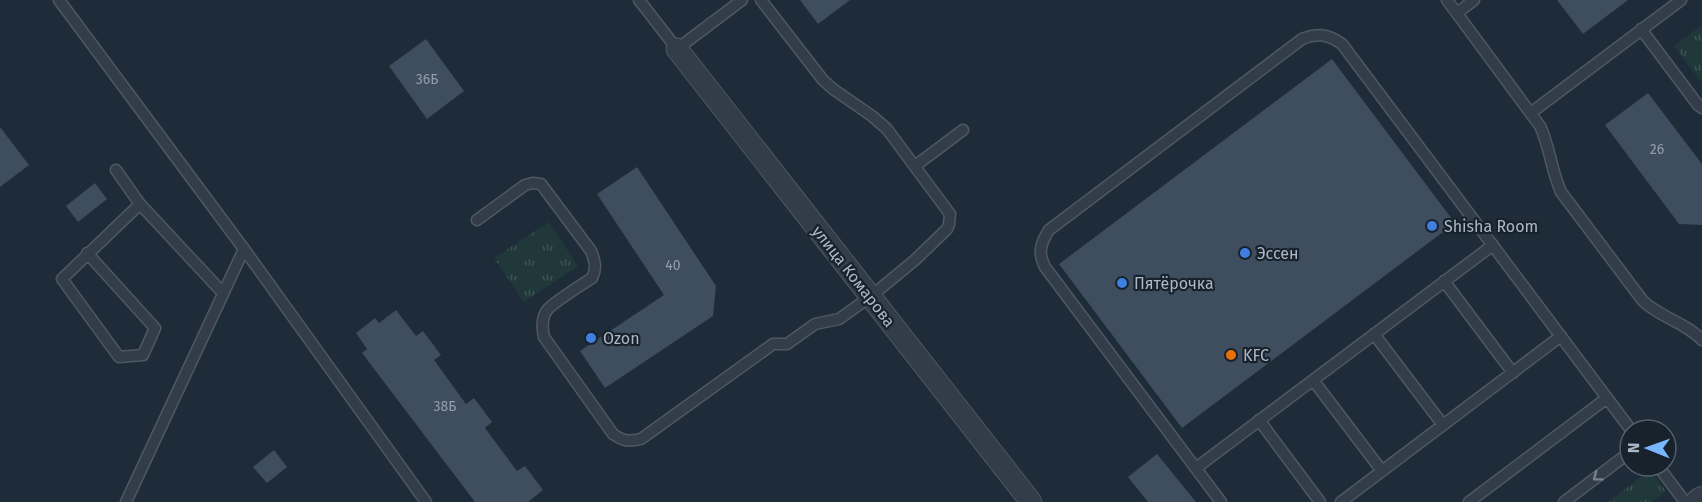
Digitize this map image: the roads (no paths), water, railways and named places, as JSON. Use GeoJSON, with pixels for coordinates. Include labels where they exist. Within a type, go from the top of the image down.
{"type":"FeatureCollection","features":[{"type":"Feature","properties":{"kind":"street","name":"улица Комарова"},"geometry":{"type":"LineString","coordinates":[[677,49],[1031,502]]}},
{"type":"Feature","properties":{"kind":"lane"},"geometry":{"type":"LineString","coordinates":[[59,0],[244,249],[426,502]]}},
{"type":"Feature","properties":{"kind":"lane"},"geometry":{"type":"LineString","coordinates":[[639,0],[677,49],[742,0]]}},
{"type":"Feature","properties":{"kind":"lane"},"geometry":{"type":"LineString","coordinates":[[477,220],[525,185],[541,184],[591,251],[595,261],[592,278],[548,310],[542,329],[544,337],[613,434],[629,442],[641,439],[773,345],[787,344],[815,324],[839,319],[870,297],[915,260],[947,229],[950,214],[882,124],[823,80],[761,0]]}},
{"type":"Feature","properties":{"kind":"lane"},"geometry":{"type":"LineString","coordinates":[[1448,0],[1532,112],[1548,145],[1557,184],[1574,210],[1643,301],[1663,316],[1687,327],[1702,340]]}},
{"type":"Feature","properties":{"kind":"lane"},"geometry":{"type":"LineString","coordinates":[[1457,13],[1474,0]]}},
{"type":"Feature","properties":{"kind":"lane"},"geometry":{"type":"LineString","coordinates":[[1532,112],[1681,0]]}},
{"type":"Feature","properties":{"kind":"lane"},"geometry":{"type":"LineString","coordinates":[[1641,30],[1702,108]]}},
{"type":"Feature","properties":{"kind":"lane"},"geometry":{"type":"LineString","coordinates":[[1221,502],[1045,267],[1040,250],[1048,230],[1302,39],[1311,35],[1323,34],[1342,44],[1622,418]]}},
{"type":"Feature","properties":{"kind":"lane"},"geometry":{"type":"LineString","coordinates":[[915,166],[963,130]]}},
{"type":"Feature","properties":{"kind":"lane"},"geometry":{"type":"LineString","coordinates":[[116,170],[140,204],[223,293]]}},
{"type":"Feature","properties":{"kind":"lane"},"geometry":{"type":"LineString","coordinates":[[87,253],[154,328],[143,355],[119,357],[62,279],[87,253],[140,204]]}},
{"type":"Feature","properties":{"kind":"lane"},"geometry":{"type":"LineString","coordinates":[[1196,468],[1493,245]]}},
{"type":"Feature","properties":{"kind":"lane"},"geometry":{"type":"LineString","coordinates":[[126,502],[244,249]]}},
{"type":"Feature","properties":{"kind":"lane"},"geometry":{"type":"LineString","coordinates":[[1444,281],[1513,373]]}},
{"type":"Feature","properties":{"kind":"lane"},"geometry":{"type":"LineString","coordinates":[[1374,334],[1443,425]]}},
{"type":"Feature","properties":{"kind":"lane"},"geometry":{"type":"LineString","coordinates":[[1341,502],[1561,336]]}},
{"type":"Feature","properties":{"kind":"lane"},"geometry":{"type":"LineString","coordinates":[[1313,380],[1382,471]]}},
{"type":"Feature","properties":{"kind":"lane"},"geometry":{"type":"LineString","coordinates":[[1469,502],[1607,398]]}},
{"type":"Feature","properties":{"kind":"lane"},"geometry":{"type":"LineString","coordinates":[[1259,420],[1320,502]]}},
{"type":"Feature","properties":{"kind":"lane"},"geometry":{"type":"LineString","coordinates":[[1564,502],[1618,461]]}},
{"type":"Feature","properties":{"kind":"lane"},"geometry":{"type":"LineString","coordinates":[[1667,478],[1685,502]]}},
{"type":"Feature","properties":{"kind":"place","name":"Shisha Room"},"geometry":{"type":"Point","coordinates":[1432,226]}},
{"type":"Feature","properties":{"kind":"place","name":"Эссен"},"geometry":{"type":"Point","coordinates":[1245,253]}},
{"type":"Feature","properties":{"kind":"place","name":"Пятёрочка"},"geometry":{"type":"Point","coordinates":[1122,283]}},
{"type":"Feature","properties":{"kind":"place","name":"Ozon"},"geometry":{"type":"Point","coordinates":[591,338]}},
{"type":"Feature","properties":{"kind":"place","name":"KFC"},"geometry":{"type":"Point","coordinates":[1231,355]}}]}
